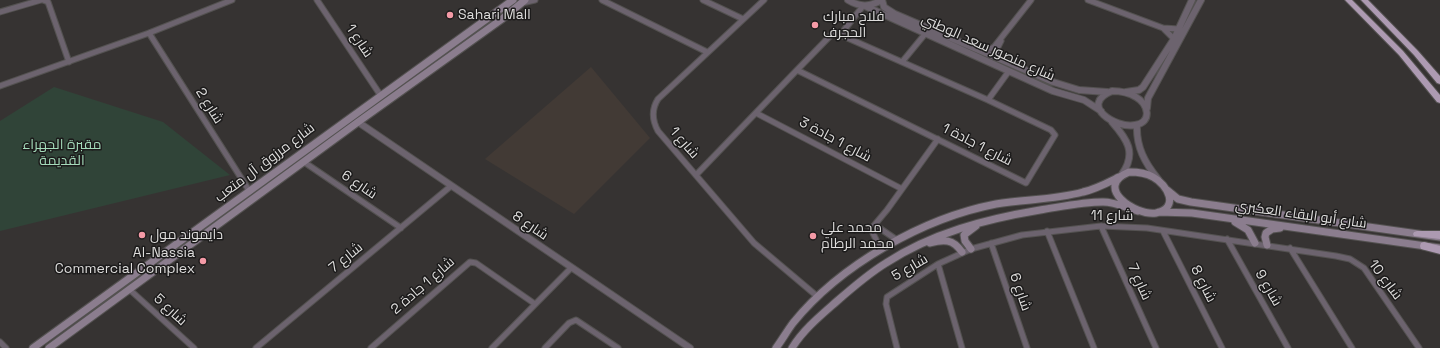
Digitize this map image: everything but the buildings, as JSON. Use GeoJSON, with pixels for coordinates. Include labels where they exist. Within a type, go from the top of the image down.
{"type":"FeatureCollection","features":[{"type":"Feature","properties":{"kind":"highway"},"geometry":{"type":"LineString","coordinates":[[1348,0],[1401,53],[1440,100]]}},
{"type":"Feature","properties":{"kind":"highway"},"geometry":{"type":"LineString","coordinates":[[1364,0],[1407,43],[1440,81]]}},
{"type":"Feature","properties":{"kind":"highway"},"geometry":{"type":"LineString","coordinates":[[1417,234],[1440,236]]}},
{"type":"Feature","properties":{"kind":"highway"},"geometry":{"type":"LineString","coordinates":[[1424,246],[1440,249]]}},
{"type":"Feature","properties":{"kind":"main road","name":"شارع مرزوق آل متعب"},"geometry":{"type":"LineString","coordinates":[[33,348],[513,0]]}},
{"type":"Feature","properties":{"kind":"main road","name":"شارع مرزوق آل متعب"},"geometry":{"type":"LineString","coordinates":[[48,348],[523,2]]}},
{"type":"Feature","properties":{"kind":"main road"},"geometry":{"type":"LineString","coordinates":[[776,348],[791,325],[818,297],[845,274],[897,240],[947,218],[995,204],[1085,192],[1096,189],[1130,172],[1138,172],[1150,176],[1162,183],[1170,197],[1169,204],[1165,209],[1159,212],[1152,213],[1138,211],[1112,203],[1103,202],[1026,211],[986,220],[938,235],[893,258],[854,286],[810,326],[792,348]]}},
{"type":"Feature","properties":{"kind":"main road"},"geometry":{"type":"LineString","coordinates":[[1120,176],[1116,182],[1115,188],[1118,195],[1126,204],[1138,211]]}},
{"type":"Feature","properties":{"kind":"main road","name":"شارع أبو البقاء العكبري"},"geometry":{"type":"LineString","coordinates":[[1167,190],[1178,198],[1191,202],[1417,234]]}},
{"type":"Feature","properties":{"kind":"main road","name":"شارع أبو البقاء العكبري"},"geometry":{"type":"LineString","coordinates":[[1159,212],[1177,212],[1424,246]]}},
{"type":"Feature","properties":{"kind":"main road"},"geometry":{"type":"LineString","coordinates":[[1222,218],[1242,225],[1248,229],[1253,235],[1255,243]]}},
{"type":"Feature","properties":{"kind":"main road"},"geometry":{"type":"LineString","coordinates":[[971,249],[965,241],[965,232],[986,220]]}},
{"type":"Feature","properties":{"kind":"main road"},"geometry":{"type":"LineString","coordinates":[[199,228],[200,234],[205,234]]}},
{"type":"Feature","properties":{"kind":"main road"},"geometry":{"type":"LineString","coordinates":[[1267,245],[1265,237],[1267,231],[1272,229],[1294,228]]}},
{"type":"Feature","properties":{"kind":"main road"},"geometry":{"type":"LineString","coordinates":[[182,240],[188,241],[188,247]]}},
{"type":"Feature","properties":{"kind":"main road"},"geometry":{"type":"LineString","coordinates":[[910,249],[946,240],[952,241],[958,245],[962,252]]}},
{"type":"Feature","properties":{"kind":"street"},"geometry":{"type":"LineString","coordinates":[[0,12],[42,0],[48,2],[69,62]]}},
{"type":"Feature","properties":{"kind":"street"},"geometry":{"type":"LineString","coordinates":[[0,86],[149,33],[232,0]]}},
{"type":"Feature","properties":{"kind":"street","name":"شارع 1"},"geometry":{"type":"LineString","coordinates":[[317,0],[381,96]]}},
{"type":"Feature","properties":{"kind":"street"},"geometry":{"type":"LineString","coordinates":[[523,2],[535,0]]}},
{"type":"Feature","properties":{"kind":"street"},"geometry":{"type":"LineString","coordinates":[[602,0],[707,52]]}},
{"type":"Feature","properties":{"kind":"street"},"geometry":{"type":"LineString","coordinates":[[703,0],[743,19]]}},
{"type":"Feature","properties":{"kind":"street","name":"شارع 1"},"geometry":{"type":"LineString","coordinates":[[764,0],[658,99],[652,113],[653,121],[658,131],[754,243],[818,297]]}},
{"type":"Feature","properties":{"kind":"street","name":"شارع منصور سعد الوطني"},"geometry":{"type":"LineString","coordinates":[[848,0],[1053,91],[1085,100],[1101,111]]}},
{"type":"Feature","properties":{"kind":"street"},"geometry":{"type":"LineString","coordinates":[[696,175],[834,32],[841,34],[864,6],[876,4],[882,0]]}},
{"type":"Feature","properties":{"kind":"street","name":"شارع منصور سعد الوطني"},"geometry":{"type":"LineString","coordinates":[[882,0],[884,7],[894,14],[1067,87],[1088,92],[1107,92]]}},
{"type":"Feature","properties":{"kind":"street"},"geometry":{"type":"LineString","coordinates":[[977,50],[992,48],[1031,0]]}},
{"type":"Feature","properties":{"kind":"street"},"geometry":{"type":"LineString","coordinates":[[1088,0],[1163,28],[1178,29]]}},
{"type":"Feature","properties":{"kind":"street"},"geometry":{"type":"LineString","coordinates":[[1120,176],[1130,163],[1130,152],[1122,134],[1101,111],[1098,106],[1098,100],[1107,92],[1125,92],[1139,90],[1143,87],[1174,39],[1192,0]]}},
{"type":"Feature","properties":{"kind":"street"},"geometry":{"type":"LineString","coordinates":[[1109,119],[1118,124],[1128,126],[1137,125],[1144,122],[1148,116],[1148,98],[1202,0]]}},
{"type":"Feature","properties":{"kind":"street"},"geometry":{"type":"LineString","coordinates":[[1163,28],[1174,39]]}},
{"type":"Feature","properties":{"kind":"street","name":"شارع 2"},"geometry":{"type":"LineString","coordinates":[[149,33],[250,192]]}},
{"type":"Feature","properties":{"kind":"street","name":"شارع 1 جادة 1"},"geometry":{"type":"LineString","coordinates":[[797,70],[1026,184],[1054,138],[1055,133],[988,100],[841,34]]}},
{"type":"Feature","properties":{"kind":"street"},"geometry":{"type":"LineString","coordinates":[[902,62],[925,34]]}},
{"type":"Feature","properties":{"kind":"street"},"geometry":{"type":"LineString","coordinates":[[1001,38],[1002,41],[996,51],[998,57],[1002,60]]}},
{"type":"Feature","properties":{"kind":"street"},"geometry":{"type":"LineString","coordinates":[[988,100],[1009,71]]}},
{"type":"Feature","properties":{"kind":"street"},"geometry":{"type":"LineString","coordinates":[[1125,92],[1139,99],[1148,110]]}},
{"type":"Feature","properties":{"kind":"street","name":"شارع 1 جادة 3"},"geometry":{"type":"LineString","coordinates":[[756,113],[902,189]]}},
{"type":"Feature","properties":{"kind":"street","name":"شارع 8"},"geometry":{"type":"LineString","coordinates":[[358,122],[690,348]]}},
{"type":"Feature","properties":{"kind":"street"},"geometry":{"type":"LineString","coordinates":[[1137,125],[1137,139],[1142,156],[1153,174],[1162,183]]}},
{"type":"Feature","properties":{"kind":"street"},"geometry":{"type":"LineString","coordinates":[[881,250],[871,230],[938,139]]}},
{"type":"Feature","properties":{"kind":"street","name":"شارع 6"},"geometry":{"type":"LineString","coordinates":[[304,162],[401,228]]}},
{"type":"Feature","properties":{"kind":"street","name":"شارع 7"},"geometry":{"type":"LineString","coordinates":[[256,348],[451,186]]}},
{"type":"Feature","properties":{"kind":"street"},"geometry":{"type":"LineString","coordinates":[[875,225],[897,240]]}},
{"type":"Feature","properties":{"kind":"street","name":"شارع 7"},"geometry":{"type":"LineString","coordinates":[[1101,226],[1156,348]]}},
{"type":"Feature","properties":{"kind":"street","name":"شارع 11"},"geometry":{"type":"LineString","coordinates":[[938,264],[962,252],[1022,235],[1101,226],[1126,226],[1290,248]]}},
{"type":"Feature","properties":{"kind":"street"},"geometry":{"type":"LineString","coordinates":[[1047,231],[1094,348]]}},
{"type":"Feature","properties":{"kind":"street","name":"شارع 8"},"geometry":{"type":"LineString","coordinates":[[1163,231],[1222,348]]}},
{"type":"Feature","properties":{"kind":"street","name":"شارع 9"},"geometry":{"type":"LineString","coordinates":[[1227,240],[1288,348]]}},
{"type":"Feature","properties":{"kind":"street","name":"شارع 6"},"geometry":{"type":"LineString","coordinates":[[991,243],[1027,348]]}},
{"type":"Feature","properties":{"kind":"street"},"geometry":{"type":"LineString","coordinates":[[1290,248],[1352,348]]}},
{"type":"Feature","properties":{"kind":"street","name":"شارع 10"},"geometry":{"type":"LineString","coordinates":[[1290,248],[1350,259],[1360,264],[1418,348]]}},
{"type":"Feature","properties":{"kind":"street","name":"شارع 1 جادة 2"},"geometry":{"type":"LineString","coordinates":[[372,348],[470,262],[476,263],[534,304]]}},
{"type":"Feature","properties":{"kind":"street","name":"شارع 5"},"geometry":{"type":"LineString","coordinates":[[897,348],[886,304],[887,297],[938,264],[962,348]]}},
{"type":"Feature","properties":{"kind":"street"},"geometry":{"type":"LineString","coordinates":[[492,348],[571,268]]}},
{"type":"Feature","properties":{"kind":"street","name":"شارع 5"},"geometry":{"type":"LineString","coordinates":[[129,289],[194,348]]}},
{"type":"Feature","properties":{"kind":"street"},"geometry":{"type":"LineString","coordinates":[[544,348],[569,323],[576,320],[618,348]]}},
{"type":"Feature","properties":{"kind":"street"},"geometry":{"type":"LineString","coordinates":[[0,342],[6,348]]}},
{"type":"Feature","properties":{"kind":"shaded area"},"geometry":{"type":"Polygon","coordinates":[[[591,67],[650,138],[574,214],[485,159],[591,67]]]}},
{"type":"Feature","properties":{"kind":"green space","name":"مقبرة الجهراء القديمة"},"geometry":{"type":"Polygon","coordinates":[[[54,87],[163,122],[230,175],[0,231],[0,121],[54,87]]]}},
{"type":"Feature","properties":{"kind":"place","name":"Sahari Mall"},"geometry":{"type":"Point","coordinates":[450,15]}},
{"type":"Feature","properties":{"kind":"place","name":"فلاح مبارك الحجرف"},"geometry":{"type":"Point","coordinates":[815,25]}},
{"type":"Feature","properties":{"kind":"place","name":"دايموند مول"},"geometry":{"type":"Point","coordinates":[142,235]}},
{"type":"Feature","properties":{"kind":"place","name":"محمد علي محمد الرطام"},"geometry":{"type":"Point","coordinates":[813,236]}},
{"type":"Feature","properties":{"kind":"place","name":"Al-Nassia Commercial Complex"},"geometry":{"type":"Point","coordinates":[203,261]}}]}
